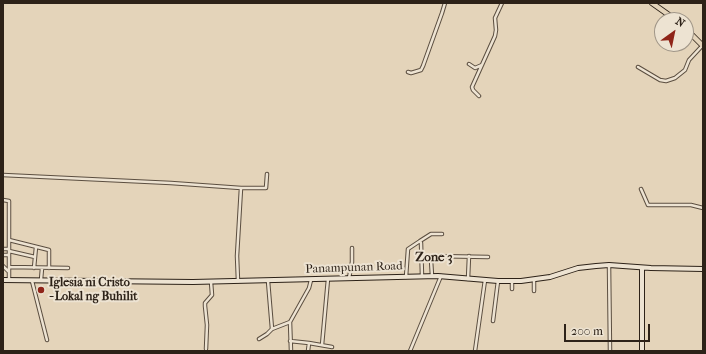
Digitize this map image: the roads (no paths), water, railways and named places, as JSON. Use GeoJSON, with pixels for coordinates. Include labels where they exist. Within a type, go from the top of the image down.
{"type":"FeatureCollection","features":[{"type":"Feature","properties":{"kind":"main road"},"geometry":{"type":"LineString","coordinates":[[652,3],[665,12]]}},
{"type":"Feature","properties":{"kind":"main road"},"geometry":{"type":"LineString","coordinates":[[694,37],[703,46]]}},
{"type":"Feature","properties":{"kind":"street"},"geometry":{"type":"LineString","coordinates":[[408,72],[411,73],[421,70],[445,3]]}},
{"type":"Feature","properties":{"kind":"street"},"geometry":{"type":"LineString","coordinates":[[479,96],[472,87],[495,36],[496,30],[494,18],[502,3]]}},
{"type":"Feature","properties":{"kind":"street"},"geometry":{"type":"LineString","coordinates":[[658,7],[662,3]]}},
{"type":"Feature","properties":{"kind":"street"},"geometry":{"type":"LineString","coordinates":[[638,67],[660,80],[666,81],[675,78],[685,70],[689,60],[703,46]]}},
{"type":"Feature","properties":{"kind":"street"},"geometry":{"type":"LineString","coordinates":[[469,64],[475,68],[482,65]]}},
{"type":"Feature","properties":{"kind":"street"},"geometry":{"type":"LineString","coordinates":[[3,175],[241,188],[266,188],[267,174]]}},
{"type":"Feature","properties":{"kind":"street"},"geometry":{"type":"LineString","coordinates":[[238,282],[237,256],[241,188]]}},
{"type":"Feature","properties":{"kind":"street"},"geometry":{"type":"LineString","coordinates":[[641,189],[648,205],[691,205],[703,208]]}},
{"type":"Feature","properties":{"kind":"street"},"geometry":{"type":"LineString","coordinates":[[3,200],[9,201],[8,280]]}},
{"type":"Feature","properties":{"kind":"street"},"geometry":{"type":"LineString","coordinates":[[406,277],[408,251],[410,248],[430,234],[442,234]]}},
{"type":"Feature","properties":{"kind":"street"},"geometry":{"type":"LineString","coordinates":[[9,240],[49,250],[48,268]]}},
{"type":"Feature","properties":{"kind":"street"},"geometry":{"type":"LineString","coordinates":[[420,241],[422,243],[422,277]]}},
{"type":"Feature","properties":{"kind":"street"},"geometry":{"type":"LineString","coordinates":[[34,268],[36,247]]}},
{"type":"Feature","properties":{"kind":"street"},"geometry":{"type":"LineString","coordinates":[[349,278],[352,262],[352,248]]}},
{"type":"Feature","properties":{"kind":"street"},"geometry":{"type":"LineString","coordinates":[[3,249],[35,257]]}},
{"type":"Feature","properties":{"kind":"street"},"geometry":{"type":"LineString","coordinates":[[3,255],[9,255]]}},
{"type":"Feature","properties":{"kind":"street"},"geometry":{"type":"LineString","coordinates":[[432,276],[431,260],[433,256],[488,257]]}},
{"type":"Feature","properties":{"kind":"street"},"geometry":{"type":"LineString","coordinates":[[468,279],[469,256]]}},
{"type":"Feature","properties":{"kind":"street"},"geometry":{"type":"LineString","coordinates":[[609,265],[610,351]]}},
{"type":"Feature","properties":{"kind":"street","name":"Panampunan Road"},"geometry":{"type":"LineString","coordinates":[[3,280],[238,282],[441,276],[512,281],[534,280],[550,277],[578,268],[609,265],[642,268],[703,269]]}},
{"type":"Feature","properties":{"kind":"street"},"geometry":{"type":"LineString","coordinates":[[3,266],[9,271]]}},
{"type":"Feature","properties":{"kind":"street"},"geometry":{"type":"LineString","coordinates":[[9,267],[68,268]]}},
{"type":"Feature","properties":{"kind":"street"},"geometry":{"type":"LineString","coordinates":[[41,280],[42,268]]}},
{"type":"Feature","properties":{"kind":"street"},"geometry":{"type":"LineString","coordinates":[[642,268],[642,351]]}},
{"type":"Feature","properties":{"kind":"street"},"geometry":{"type":"LineString","coordinates":[[410,351],[441,276]]}},
{"type":"Feature","properties":{"kind":"street"},"geometry":{"type":"LineString","coordinates":[[322,345],[328,279]]}},
{"type":"Feature","properties":{"kind":"street"},"geometry":{"type":"LineString","coordinates":[[31,280],[47,340]]}},
{"type":"Feature","properties":{"kind":"street"},"geometry":{"type":"LineString","coordinates":[[291,351],[290,322],[309,288],[311,280]]}},
{"type":"Feature","properties":{"kind":"street"},"geometry":{"type":"LineString","coordinates":[[475,351],[485,280]]}},
{"type":"Feature","properties":{"kind":"street"},"geometry":{"type":"LineString","coordinates":[[534,280],[534,291]]}},
{"type":"Feature","properties":{"kind":"street"},"geometry":{"type":"LineString","coordinates":[[268,281],[272,329]]}},
{"type":"Feature","properties":{"kind":"street"},"geometry":{"type":"LineString","coordinates":[[493,321],[498,281]]}},
{"type":"Feature","properties":{"kind":"street"},"geometry":{"type":"LineString","coordinates":[[512,281],[512,289]]}},
{"type":"Feature","properties":{"kind":"street"},"geometry":{"type":"LineString","coordinates":[[206,349],[205,306],[212,295],[211,282]]}},
{"type":"Feature","properties":{"kind":"street"},"geometry":{"type":"LineString","coordinates":[[259,339],[272,329],[290,322]]}},
{"type":"Feature","properties":{"kind":"street"},"geometry":{"type":"LineString","coordinates":[[290,341],[309,342],[332,347]]}},
{"type":"Feature","properties":{"kind":"street"},"geometry":{"type":"LineString","coordinates":[[308,351],[309,342]]}},
{"type":"Feature","properties":{"kind":"place","name":"Iglesia ni Cristo - Lokal ng Buhilit"},"geometry":{"type":"Point","coordinates":[41,290]}},
{"type":"Feature","properties":{"kind":"district","name":"Zone 3"},"geometry":{"type":"Point","coordinates":[434,258]}}]}
